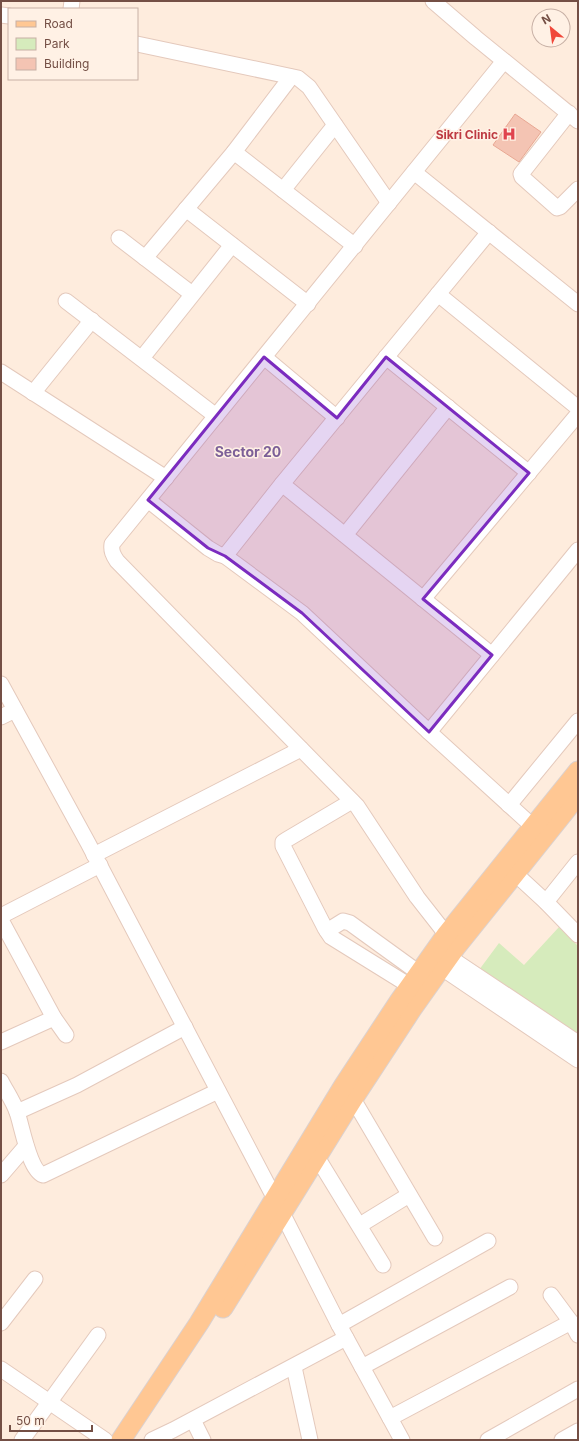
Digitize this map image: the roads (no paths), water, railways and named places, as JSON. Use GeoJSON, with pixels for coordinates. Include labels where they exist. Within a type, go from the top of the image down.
{"type":"FeatureCollection","features":[{"type":"Feature","properties":{"kind":"main road"},"geometry":{"type":"LineString","coordinates":[[313,1150],[344,1085],[436,959],[539,832],[578,772]]}},
{"type":"Feature","properties":{"kind":"main road"},"geometry":{"type":"LineString","coordinates":[[539,832],[578,795]]}},
{"type":"Feature","properties":{"kind":"main road"},"geometry":{"type":"LineString","coordinates":[[120,1440],[278,1205],[313,1150],[353,1099],[412,1009],[436,959]]}},
{"type":"Feature","properties":{"kind":"main road"},"geometry":{"type":"LineString","coordinates":[[135,1440],[211,1326],[278,1205]]}},
{"type":"Feature","properties":{"kind":"street"},"geometry":{"type":"LineString","coordinates":[[433,1],[504,61],[574,117],[521,174],[522,177],[557,208],[560,207],[578,189]]}},
{"type":"Feature","properties":{"kind":"street"},"geometry":{"type":"LineString","coordinates":[[138,44],[298,78],[309,87],[389,203]]}},
{"type":"Feature","properties":{"kind":"street"},"geometry":{"type":"LineString","coordinates":[[436,959],[417,897],[357,806],[112,554],[111,550],[112,544],[504,61]]}},
{"type":"Feature","properties":{"kind":"street"},"geometry":{"type":"LineString","coordinates":[[145,258],[234,152],[291,77]]}},
{"type":"Feature","properties":{"kind":"street"},"geometry":{"type":"LineString","coordinates":[[283,190],[335,125]]}},
{"type":"Feature","properties":{"kind":"street"},"geometry":{"type":"LineString","coordinates":[[234,152],[354,246]]}},
{"type":"Feature","properties":{"kind":"street"},"geometry":{"type":"LineString","coordinates":[[414,172],[578,304]]}},
{"type":"Feature","properties":{"kind":"street"},"geometry":{"type":"LineString","coordinates":[[186,209],[308,304]]}},
{"type":"Feature","properties":{"kind":"street"},"geometry":{"type":"LineString","coordinates":[[225,556],[488,232]]}},
{"type":"Feature","properties":{"kind":"street"},"geometry":{"type":"LineString","coordinates":[[119,238],[192,294]]}},
{"type":"Feature","properties":{"kind":"street"},"geometry":{"type":"LineString","coordinates":[[142,358],[232,245]]}},
{"type":"Feature","properties":{"kind":"street"},"geometry":{"type":"LineString","coordinates":[[438,294],[578,408]]}},
{"type":"Feature","properties":{"kind":"street"},"geometry":{"type":"LineString","coordinates":[[66,301],[216,416]]}},
{"type":"Feature","properties":{"kind":"street"},"geometry":{"type":"LineString","coordinates":[[33,393],[92,320]]}},
{"type":"Feature","properties":{"kind":"street"},"geometry":{"type":"LineString","coordinates":[[386,357],[529,473]]}},
{"type":"Feature","properties":{"kind":"street"},"geometry":{"type":"LineString","coordinates":[[264,358],[337,418]]}},
{"type":"Feature","properties":{"kind":"street"},"geometry":{"type":"LineString","coordinates":[[1,372],[166,478]]}},
{"type":"Feature","properties":{"kind":"street"},"geometry":{"type":"LineString","coordinates":[[345,535],[448,407]]}},
{"type":"Feature","properties":{"kind":"street"},"geometry":{"type":"LineString","coordinates":[[423,599],[578,414]]}},
{"type":"Feature","properties":{"kind":"street"},"geometry":{"type":"LineString","coordinates":[[282,484],[492,655]]}},
{"type":"Feature","properties":{"kind":"street"},"geometry":{"type":"LineString","coordinates":[[148,500],[208,548],[225,556],[302,613],[429,732],[539,832]]}},
{"type":"Feature","properties":{"kind":"street"},"geometry":{"type":"LineString","coordinates":[[429,732],[578,550]]}},
{"type":"Feature","properties":{"kind":"street"},"geometry":{"type":"LineString","coordinates":[[1,684],[97,860],[278,1205],[339,1325],[402,1440]]}},
{"type":"Feature","properties":{"kind":"street"},"geometry":{"type":"LineString","coordinates":[[1,717],[15,710]]}},
{"type":"Feature","properties":{"kind":"street"},"geometry":{"type":"LineString","coordinates":[[509,805],[578,721]]}},
{"type":"Feature","properties":{"kind":"street"},"geometry":{"type":"LineString","coordinates":[[1,916],[97,860],[301,749]]}},
{"type":"Feature","properties":{"kind":"street"},"geometry":{"type":"LineString","coordinates":[[352,801],[286,840],[282,845],[327,931],[333,939],[436,959],[578,1060]]}},
{"type":"Feature","properties":{"kind":"street"},"geometry":{"type":"LineString","coordinates":[[546,902],[578,862]]}},
{"type":"Feature","properties":{"kind":"street"},"geometry":{"type":"LineString","coordinates":[[510,869],[546,902],[578,935]]}},
{"type":"Feature","properties":{"kind":"street"},"geometry":{"type":"LineString","coordinates":[[1,920],[54,1018],[66,1035]]}},
{"type":"Feature","properties":{"kind":"street"},"geometry":{"type":"LineString","coordinates":[[327,931],[342,922],[350,923],[436,959],[578,1043]]}},
{"type":"Feature","properties":{"kind":"street"},"geometry":{"type":"LineString","coordinates":[[1,1042],[54,1018]]}},
{"type":"Feature","properties":{"kind":"street"},"geometry":{"type":"LineString","coordinates":[[17,1112],[77,1085],[185,1027]]}},
{"type":"Feature","properties":{"kind":"street"},"geometry":{"type":"LineString","coordinates":[[1,1081],[17,1112],[26,1146],[37,1171],[40,1174],[46,1175],[218,1091]]}},
{"type":"Feature","properties":{"kind":"street"},"geometry":{"type":"LineString","coordinates":[[353,1099],[435,1238]]}},
{"type":"Feature","properties":{"kind":"street"},"geometry":{"type":"LineString","coordinates":[[3,1170],[26,1146]]}},
{"type":"Feature","properties":{"kind":"street"},"geometry":{"type":"LineString","coordinates":[[313,1150],[384,1265]]}},
{"type":"Feature","properties":{"kind":"street"},"geometry":{"type":"LineString","coordinates":[[360,1225],[409,1195]]}},
{"type":"Feature","properties":{"kind":"street"},"geometry":{"type":"LineString","coordinates":[[339,1325],[488,1241]]}},
{"type":"Feature","properties":{"kind":"street"},"geometry":{"type":"LineString","coordinates":[[1,1323],[35,1279]]}},
{"type":"Feature","properties":{"kind":"street"},"geometry":{"type":"LineString","coordinates":[[362,1367],[510,1287]]}},
{"type":"Feature","properties":{"kind":"street"},"geometry":{"type":"LineString","coordinates":[[390,1418],[574,1328],[551,1295]]}},
{"type":"Feature","properties":{"kind":"street"},"geometry":{"type":"LineString","coordinates":[[22,1440],[98,1334]]}},
{"type":"Feature","properties":{"kind":"street"},"geometry":{"type":"LineString","coordinates":[[152,1440],[294,1367],[346,1338]]}},
{"type":"Feature","properties":{"kind":"street"},"geometry":{"type":"LineString","coordinates":[[294,1367],[310,1440]]}},
{"type":"Feature","properties":{"kind":"street"},"geometry":{"type":"LineString","coordinates":[[1,1369],[105,1440]]}},
{"type":"Feature","properties":{"kind":"street"},"geometry":{"type":"LineString","coordinates":[[488,1440],[578,1389]]}},
{"type":"Feature","properties":{"kind":"street"},"geometry":{"type":"LineString","coordinates":[[193,1420],[204,1440]]}},
{"type":"Feature","properties":{"kind":"street"},"geometry":{"type":"LineString","coordinates":[[562,1440],[578,1431]]}},
{"type":"Feature","properties":{"kind":"place","name":"Sikri Clinic"},"geometry":{"type":"Point","coordinates":[509,134]}},
{"type":"Feature","properties":{"kind":"district","name":"Sector 20"},"geometry":{"type":"Point","coordinates":[248,451]}}]}
